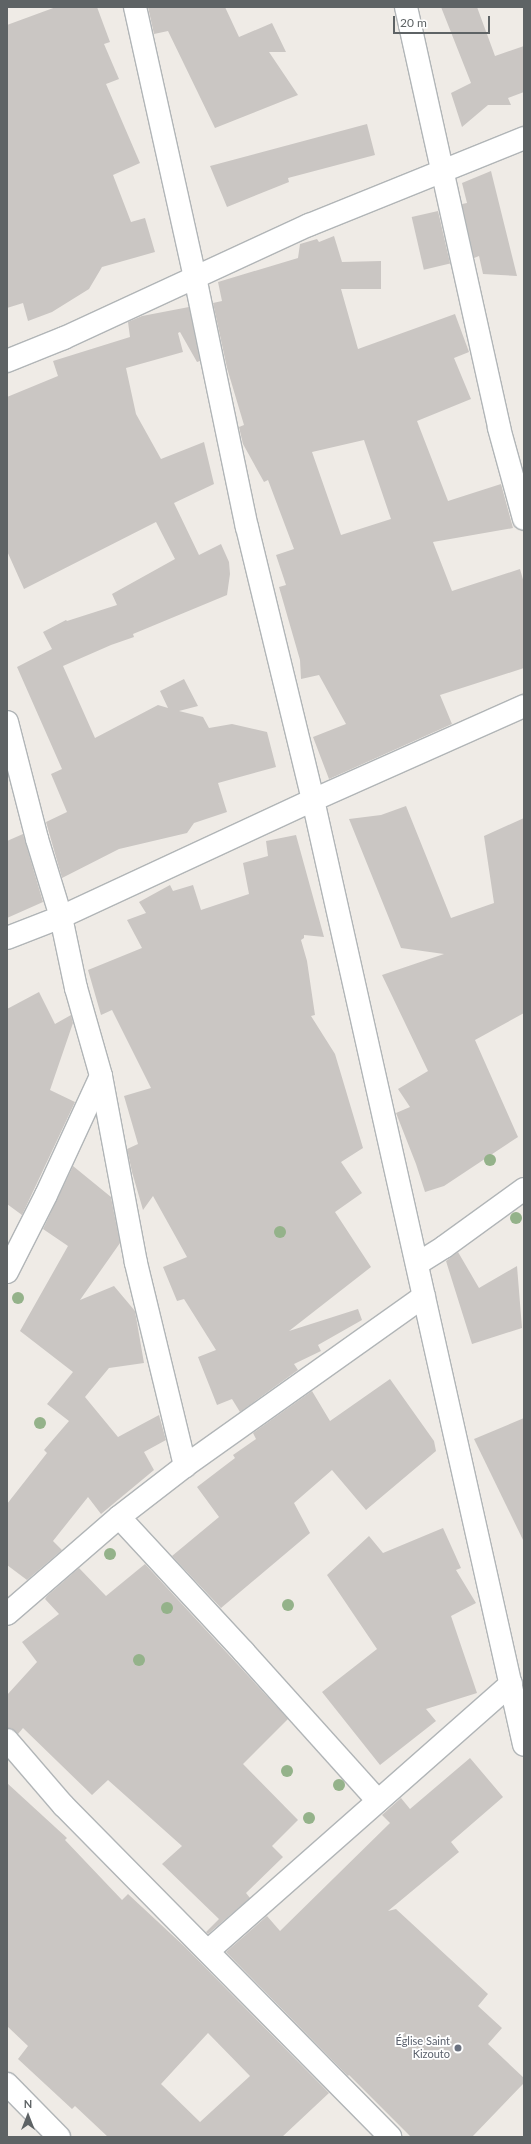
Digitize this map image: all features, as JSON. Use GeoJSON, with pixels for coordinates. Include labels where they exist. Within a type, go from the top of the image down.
{"type":"FeatureCollection","features":[{"type":"Feature","properties":{"kind":"street"},"geometry":{"type":"LineString","coordinates":[[135,7],[195,277],[247,526],[312,800],[524,1746]]}},
{"type":"Feature","properties":{"kind":"street"},"geometry":{"type":"LineString","coordinates":[[406,7],[499,428],[524,519]]}},
{"type":"Feature","properties":{"kind":"street"},"geometry":{"type":"LineString","coordinates":[[7,361],[64,338],[309,225],[524,138]]}},
{"type":"Feature","properties":{"kind":"street"},"geometry":{"type":"LineString","coordinates":[[7,938],[62,917],[312,800],[524,706]]}},
{"type":"Feature","properties":{"kind":"street"},"geometry":{"type":"LineString","coordinates":[[7,722],[37,839],[62,917],[76,988],[101,1076],[136,1263],[185,1466]]}},
{"type":"Feature","properties":{"kind":"street"},"geometry":{"type":"LineString","coordinates":[[7,1272],[46,1196],[101,1076]]}},
{"type":"Feature","properties":{"kind":"street"},"geometry":{"type":"LineString","coordinates":[[417,1264],[444,1247],[524,1189]]}},
{"type":"Feature","properties":{"kind":"street"},"geometry":{"type":"LineString","coordinates":[[7,1614],[119,1517],[185,1466],[424,1296]]}},
{"type":"Feature","properties":{"kind":"street"},"geometry":{"type":"LineString","coordinates":[[119,1517],[244,1652],[378,1801]]}},
{"type":"Feature","properties":{"kind":"street"},"geometry":{"type":"LineString","coordinates":[[208,1950],[511,1684]]}},
{"type":"Feature","properties":{"kind":"street"},"geometry":{"type":"LineString","coordinates":[[7,1740],[62,1805],[208,1950],[390,2137]]}},
{"type":"Feature","properties":{"kind":"street"},"geometry":{"type":"LineString","coordinates":[[7,2084],[59,2137]]}},
{"type":"Feature","properties":{"kind":"building"},"geometry":{"type":"Polygon","coordinates":[[[56,7],[97,7],[110,42],[104,44],[119,79],[106,84],[140,163],[113,175],[131,222],[145,218],[155,252],[102,267],[89,289],[52,312],[28,321],[23,303],[7,308],[7,25],[56,7]]]}},
{"type":"Feature","properties":{"kind":"building"},"geometry":{"type":"Polygon","coordinates":[[[148,7],[225,7],[239,37],[272,23],[286,52],[269,52],[298,95],[215,128],[168,31],[154,34],[148,7]]]}},
{"type":"Feature","properties":{"kind":"building"},"geometry":{"type":"Polygon","coordinates":[[[441,7],[477,7],[495,56],[524,46],[524,92],[508,98],[511,105],[488,105],[462,127],[451,93],[471,83],[441,7]]]}},
{"type":"Feature","properties":{"kind":"building"},"geometry":{"type":"Polygon","coordinates":[[[367,124],[375,155],[288,178],[289,182],[227,207],[210,166],[367,124]]]}},
{"type":"Feature","properties":{"kind":"building"},"geometry":{"type":"Polygon","coordinates":[[[491,171],[517,276],[483,274],[479,256],[474,258],[462,204],[467,203],[462,183],[491,171]]]}},
{"type":"Feature","properties":{"kind":"building"},"geometry":{"type":"Polygon","coordinates":[[[438,211],[450,264],[424,270],[412,217],[438,211]]]}},
{"type":"Feature","properties":{"kind":"building"},"geometry":{"type":"Polygon","coordinates":[[[334,236],[342,262],[381,261],[381,289],[341,289],[358,349],[455,314],[469,352],[454,358],[471,399],[417,421],[448,501],[501,484],[513,528],[433,542],[452,591],[520,569],[524,583],[524,668],[440,695],[452,724],[329,779],[313,737],[346,724],[319,675],[301,679],[300,660],[279,587],[286,585],[276,555],[294,549],[268,480],[264,482],[243,444],[239,427],[244,425],[227,368],[213,303],[222,301],[218,282],[298,258],[300,244],[317,239],[319,242],[334,236]],[[364,440],[312,452],[341,535],[391,519],[364,440]]]}},
{"type":"Feature","properties":{"kind":"building"},"geometry":{"type":"Polygon","coordinates":[[[189,307],[200,361],[197,362],[180,332],[178,333],[183,352],[126,368],[136,414],[161,459],[204,442],[214,484],[174,503],[199,555],[221,544],[229,562],[230,574],[227,595],[133,634],[134,637],[111,645],[63,666],[95,738],[158,705],[168,708],[160,691],[184,679],[198,706],[179,711],[203,717],[209,728],[232,724],[267,732],[276,767],[218,783],[227,812],[194,823],[187,833],[119,849],[62,878],[46,822],[67,812],[51,774],[62,769],[17,667],[52,649],[43,632],[66,620],[67,621],[117,605],[112,594],[175,559],[156,522],[24,589],[7,551],[7,397],[58,376],[53,361],[130,337],[128,322],[142,316],[189,307]]]}},
{"type":"Feature","properties":{"kind":"building"},"geometry":{"type":"Polygon","coordinates":[[[406,806],[451,918],[494,903],[484,836],[524,818],[524,1013],[475,1040],[518,1137],[444,1186],[425,1192],[416,1164],[396,1113],[410,1107],[398,1089],[428,1071],[382,975],[444,954],[401,948],[349,819],[381,815],[406,806]]]}},
{"type":"Feature","properties":{"kind":"building"},"geometry":{"type":"Polygon","coordinates":[[[23,834],[43,902],[7,918],[7,841],[23,834]]]}},
{"type":"Feature","properties":{"kind":"building"},"geometry":{"type":"Polygon","coordinates":[[[296,835],[324,937],[304,935],[304,938],[301,940],[307,961],[315,1015],[311,1016],[335,1054],[363,1148],[341,1162],[362,1193],[335,1212],[371,1267],[289,1331],[358,1309],[362,1320],[318,1345],[321,1351],[294,1364],[298,1370],[240,1412],[232,1399],[217,1405],[198,1357],[216,1350],[184,1299],[177,1301],[163,1267],[187,1257],[153,1196],[143,1210],[127,1149],[138,1144],[124,1096],[151,1088],[112,1010],[101,1015],[88,970],[142,948],[127,920],[146,913],[139,902],[170,885],[173,891],[193,885],[201,910],[249,894],[243,863],[268,856],[266,841],[296,835]]]}},
{"type":"Feature","properties":{"kind":"building"},"geometry":{"type":"Polygon","coordinates":[[[39,992],[55,1024],[71,1015],[73,1023],[50,1090],[75,1102],[22,1215],[7,1204],[7,1009],[39,992]]]}},
{"type":"Feature","properties":{"kind":"building"},"geometry":{"type":"Polygon","coordinates":[[[73,1166],[111,1197],[120,1243],[80,1300],[114,1286],[135,1311],[144,1363],[109,1368],[85,1397],[118,1437],[159,1415],[166,1440],[144,1452],[154,1470],[101,1514],[88,1497],[53,1541],[62,1550],[27,1580],[7,1565],[7,1504],[47,1453],[44,1450],[69,1421],[47,1404],[73,1372],[20,1331],[68,1246],[43,1229],[73,1166]]]}},
{"type":"Feature","properties":{"kind":"building"},"geometry":{"type":"Polygon","coordinates":[[[458,1252],[479,1288],[517,1266],[522,1328],[472,1344],[446,1261],[458,1252]]]}},
{"type":"Feature","properties":{"kind":"building"},"geometry":{"type":"Polygon","coordinates":[[[390,1379],[434,1441],[436,1451],[366,1510],[332,1470],[294,1503],[310,1533],[221,1608],[172,1556],[219,1517],[197,1487],[235,1458],[233,1455],[256,1439],[253,1433],[312,1391],[330,1421],[390,1379]]]}},
{"type":"Feature","properties":{"kind":"building"},"geometry":{"type":"Polygon","coordinates":[[[524,1418],[524,1542],[474,1439],[524,1418]]]}},
{"type":"Feature","properties":{"kind":"building"},"geometry":{"type":"Polygon","coordinates":[[[443,1528],[461,1568],[456,1570],[476,1603],[451,1616],[477,1693],[426,1709],[436,1721],[380,1765],[322,1692],[377,1649],[327,1575],[369,1536],[383,1553],[443,1528]]]}},
{"type":"Feature","properties":{"kind":"building"},"geometry":{"type":"Polygon","coordinates":[[[145,1564],[288,1719],[243,1764],[298,1820],[272,1846],[283,1857],[246,1893],[250,1898],[208,1934],[206,1932],[219,1919],[162,1864],[182,1846],[108,1780],[92,1795],[23,1728],[18,1734],[11,1728],[7,1728],[7,1695],[37,1662],[22,1642],[59,1614],[45,1599],[47,1596],[79,1568],[106,1596],[145,1564]]]}},
{"type":"Feature","properties":{"kind":"building"},"geometry":{"type":"Polygon","coordinates":[[[470,1758],[503,1797],[451,1842],[459,1852],[388,1911],[396,1909],[488,1994],[478,2006],[502,2028],[488,2044],[524,2078],[524,2083],[472,2137],[411,2137],[349,2075],[348,2076],[226,1952],[267,1916],[280,1931],[390,1823],[382,1815],[401,1798],[410,1809],[470,1758]]]}},
{"type":"Feature","properties":{"kind":"building"},"geometry":{"type":"Polygon","coordinates":[[[7,1783],[67,1838],[65,1840],[122,1900],[128,1894],[185,1947],[329,2093],[282,2137],[108,2137],[75,2106],[72,2109],[18,2059],[28,2046],[7,2026],[7,1783]],[[208,2033],[161,2084],[200,2122],[250,2076],[208,2033]]]}},
{"type":"Feature","properties":{"kind":"place","name":"Église Saint Kizouto"},"geometry":{"type":"Point","coordinates":[458,2048]}}]}
